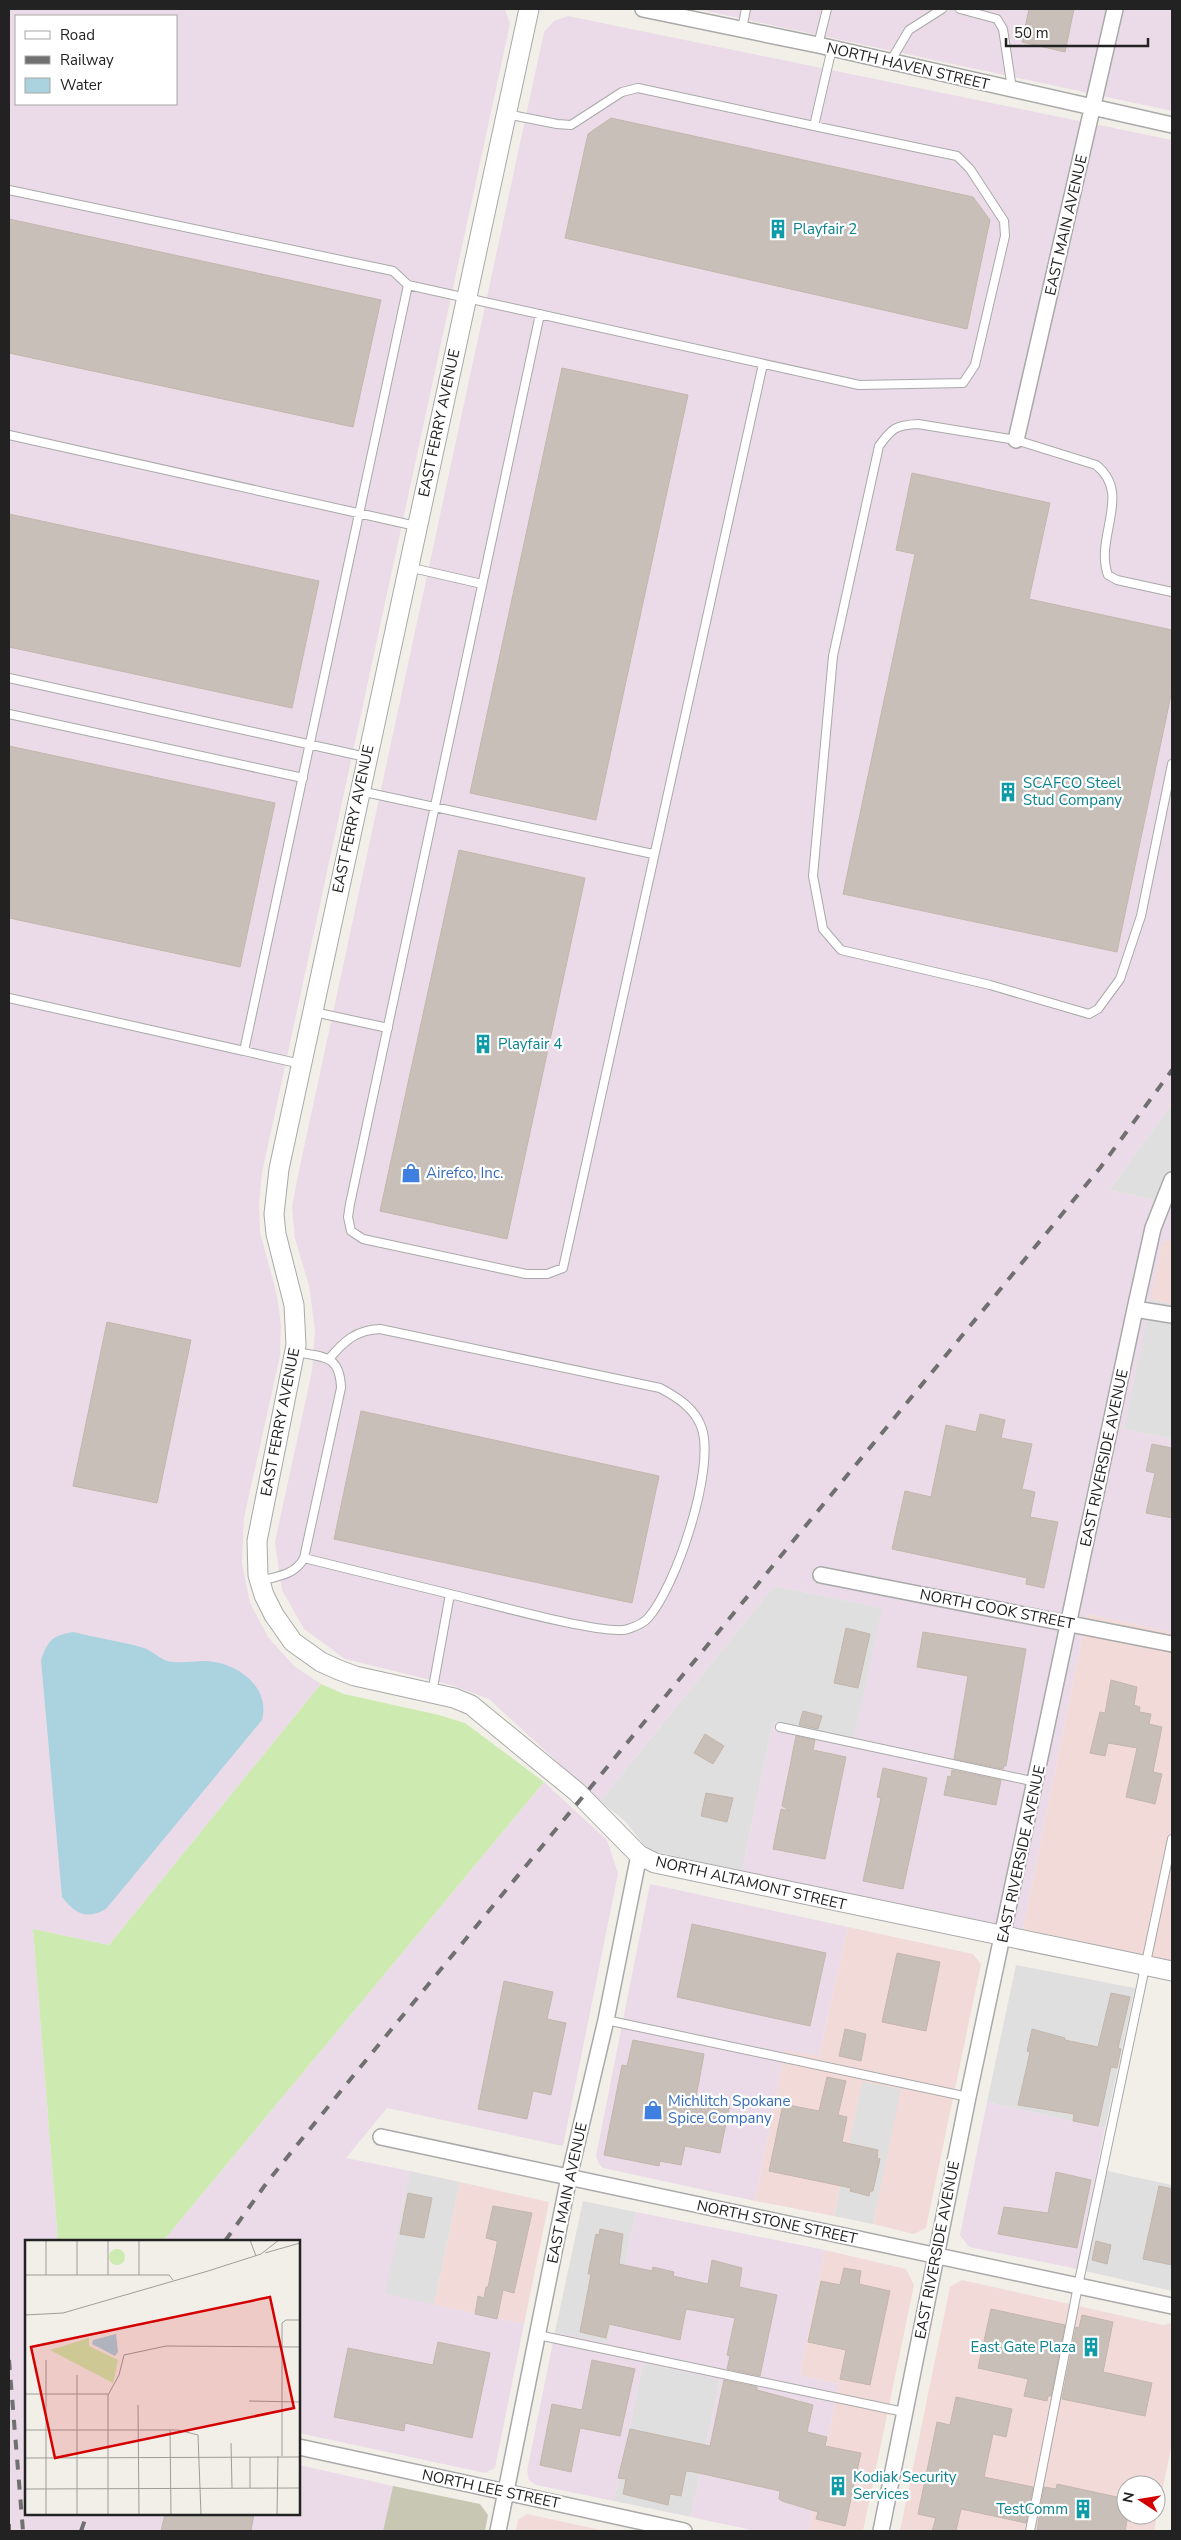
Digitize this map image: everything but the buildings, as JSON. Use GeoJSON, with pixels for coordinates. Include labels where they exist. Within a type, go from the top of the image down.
{"type":"FeatureCollection","features":[{"type":"Feature","properties":{"kind":"street","name":"EAST FERRY AVENUE"},"geometry":{"type":"LineString","coordinates":[[282,1628],[264,1596],[257,1556],[258,1534],[295,1352],[294,1305],[276,1234],[274,1214],[279,1169],[528,9]]}},
{"type":"Feature","properties":{"kind":"street","name":"NORTH HAVEN STREET"},"geometry":{"type":"LineString","coordinates":[[643,9],[825,47],[1172,125]]}},
{"type":"Feature","properties":{"kind":"street","name":"EAST MAIN AVENUE"},"geometry":{"type":"LineString","coordinates":[[1016,440],[1094,108],[1115,9]]}},
{"type":"Feature","properties":{"kind":"street","name":"EAST RIVERSIDE AVENUE"},"geometry":{"type":"LineString","coordinates":[[881,2531],[968,2097],[1135,1309],[1153,1228],[1172,1180]]}},
{"type":"Feature","properties":{"kind":"street"},"geometry":{"type":"LineString","coordinates":[[1135,1309],[1172,1316]]}},
{"type":"Feature","properties":{"kind":"street","name":"NORTH COOK STREET"},"geometry":{"type":"LineString","coordinates":[[820,1575],[1070,1622],[1172,1644]]}},
{"type":"Feature","properties":{"kind":"street","name":"NORTH ALTAMONT STREET"},"geometry":{"type":"LineString","coordinates":[[282,1628],[307,1653],[338,1670],[462,1701],[483,1713],[577,1792],[626,1839],[639,1855],[655,1863],[693,1873],[1172,1971]]}},
{"type":"Feature","properties":{"kind":"street","name":"EAST MAIN AVENUE"},"geometry":{"type":"LineString","coordinates":[[498,2531],[569,2177],[606,2020],[639,1855]]}},
{"type":"Feature","properties":{"kind":"street","name":"NORTH STONE STREET"},"geometry":{"type":"LineString","coordinates":[[381,2138],[1172,2306]]}},
{"type":"Feature","properties":{"kind":"street","name":"NORTH LEE STREET"},"geometry":{"type":"LineString","coordinates":[[300,2447],[684,2531]]}},
{"type":"Feature","properties":{"kind":"lane"},"geometry":{"type":"LineString","coordinates":[[742,29],[746,9]]}},
{"type":"Feature","properties":{"kind":"lane"},"geometry":{"type":"LineString","coordinates":[[814,126],[825,47],[827,9]]}},
{"type":"Feature","properties":{"kind":"lane"},"geometry":{"type":"LineString","coordinates":[[890,62],[909,30],[942,9]]}},
{"type":"Feature","properties":{"kind":"lane"},"geometry":{"type":"LineString","coordinates":[[960,9],[997,18],[1003,28],[1012,89]]}},
{"type":"Feature","properties":{"kind":"lane"},"geometry":{"type":"LineString","coordinates":[[9,190],[393,271],[408,285],[859,385],[963,383],[975,365],[1005,236],[1004,221],[970,170],[957,156],[638,88],[622,92],[571,125],[557,124],[506,113]]}},
{"type":"Feature","properties":{"kind":"lane"},"geometry":{"type":"LineString","coordinates":[[244,1051],[408,285]]}},
{"type":"Feature","properties":{"kind":"lane"},"geometry":{"type":"LineString","coordinates":[[540,314],[350,1204],[348,1216],[351,1231],[363,1238],[526,1274],[547,1274],[563,1268],[653,854],[764,364]]}},
{"type":"Feature","properties":{"kind":"lane"},"geometry":{"type":"LineString","coordinates":[[1172,592],[1116,580],[1108,574],[1104,565],[1104,553],[1113,488],[1107,473],[1096,465],[1016,440],[918,424],[904,425],[891,430],[879,446],[834,656],[812,876],[822,930],[841,950],[990,985],[1090,1014],[1098,1009],[1120,979],[1123,970],[1140,916],[1172,764]]}},
{"type":"Feature","properties":{"kind":"lane"},"geometry":{"type":"LineString","coordinates":[[9,435],[416,526]]}},
{"type":"Feature","properties":{"kind":"lane"},"geometry":{"type":"LineString","coordinates":[[407,567],[482,584]]}},
{"type":"Feature","properties":{"kind":"lane"},"geometry":{"type":"LineString","coordinates":[[9,678],[366,757]]}},
{"type":"Feature","properties":{"kind":"lane"},"geometry":{"type":"LineString","coordinates":[[9,714],[303,778]]}},
{"type":"Feature","properties":{"kind":"lane"},"geometry":{"type":"LineString","coordinates":[[359,791],[653,854]]}},
{"type":"Feature","properties":{"kind":"lane"},"geometry":{"type":"LineString","coordinates":[[9,998],[301,1064]]}},
{"type":"Feature","properties":{"kind":"lane"},"geometry":{"type":"LineString","coordinates":[[312,1012],[388,1028]]}},
{"type":"Feature","properties":{"kind":"lane"},"geometry":{"type":"LineString","coordinates":[[304,1558],[599,1629],[626,1630],[646,1621],[657,1607],[672,1576],[697,1504],[706,1458],[702,1429],[681,1400],[660,1388],[380,1329],[366,1329],[355,1334],[345,1341],[329,1358]]}},
{"type":"Feature","properties":{"kind":"lane"},"geometry":{"type":"LineString","coordinates":[[260,1581],[293,1571],[299,1567],[304,1558],[341,1388],[341,1376],[336,1365],[329,1358],[295,1352]]}},
{"type":"Feature","properties":{"kind":"lane"},"geometry":{"type":"LineString","coordinates":[[432,1693],[450,1594]]}},
{"type":"Feature","properties":{"kind":"lane"},"geometry":{"type":"LineString","coordinates":[[780,1727],[1036,1782]]}},
{"type":"Feature","properties":{"kind":"lane"},"geometry":{"type":"LineString","coordinates":[[1030,2531],[1078,2286],[1172,1839]]}},
{"type":"Feature","properties":{"kind":"lane"},"geometry":{"type":"LineString","coordinates":[[606,2020],[968,2097]]}},
{"type":"Feature","properties":{"kind":"lane"},"geometry":{"type":"LineString","coordinates":[[538,2335],[904,2412]]}},
{"type":"Feature","properties":{"kind":"shaded area"},"geometry":{"type":"Polygon","coordinates":[[[9,9],[505,9],[510,24],[262,1173],[259,1203],[260,1232],[277,1295],[281,1325],[280,1356],[244,1518],[242,1563],[250,1603],[268,1637],[294,1666],[321,1684],[109,1945],[33,1929],[58,2240],[25,2240],[25,2515],[300,2515],[300,2465],[393,2486],[383,2531],[9,2531],[9,9]]]}},
{"type":"Feature","properties":{"kind":"shaded area"},"geometry":{"type":"Polygon","coordinates":[[[697,9],[1172,9],[1172,111],[697,9]]]}},
{"type":"Feature","properties":{"kind":"shaded area"},"geometry":{"type":"Polygon","coordinates":[[[568,16],[1172,140],[1172,1104],[1109,1190],[1172,1204],[1172,1242],[1163,1240],[1124,1429],[1172,1439],[1172,1632],[1087,1614],[1023,1929],[742,1871],[773,1722],[854,1738],[882,1608],[774,1586],[600,1801],[489,1699],[451,1685],[345,1659],[304,1629],[282,1590],[275,1542],[312,1371],[315,1330],[309,1286],[295,1239],[292,1208],[297,1180],[544,32],[554,21],[568,16]]]}},
{"type":"Feature","properties":{"kind":"shaded area"},"geometry":{"type":"Polygon","coordinates":[[[1172,1104],[1172,1204],[1109,1190],[1172,1104]]]}},
{"type":"Feature","properties":{"kind":"shaded area"},"geometry":{"type":"Polygon","coordinates":[[[1163,1240],[1172,1242],[1172,1304],[1150,1299],[1163,1240]]]}},
{"type":"Feature","properties":{"kind":"shaded area"},"geometry":{"type":"Polygon","coordinates":[[[1150,1299],[1172,1304],[1172,1439],[1124,1429],[1150,1299]]]}},
{"type":"Feature","properties":{"kind":"shaded area"},"geometry":{"type":"Polygon","coordinates":[[[774,1586],[883,1608],[854,1738],[773,1722],[742,1871],[657,1852],[644,1845],[625,1821],[600,1801],[774,1586]]]}},
{"type":"Feature","properties":{"kind":"shaded area"},"geometry":{"type":"Polygon","coordinates":[[[1087,1614],[1172,1632],[1172,1961],[1023,1929],[1087,1614]]]}},
{"type":"Feature","properties":{"kind":"shaded area"},"geometry":{"type":"Polygon","coordinates":[[[544,1782],[607,1840],[618,1874],[563,2146],[387,2108],[346,2158],[410,2171],[385,2294],[524,2324],[495,2468],[485,2473],[300,2433],[300,2240],[164,2240],[544,1782]]]}},
{"type":"Feature","properties":{"kind":"shaded area"},"geometry":{"type":"Polygon","coordinates":[[[650,1884],[848,1927],[819,2056],[785,2050],[755,2201],[603,2168],[596,2156],[650,1884]]]}},
{"type":"Feature","properties":{"kind":"shaded area"},"geometry":{"type":"Polygon","coordinates":[[[848,1927],[973,1954],[981,1964],[926,2228],[914,2234],[873,2224],[901,2089],[862,2082],[834,2216],[755,2201],[785,2049],[819,2056],[848,1927]]]}},
{"type":"Feature","properties":{"kind":"shaded area"},"geometry":{"type":"Polygon","coordinates":[[[1016,1965],[1135,1988],[1105,2128],[987,2102],[1016,1965]]]}},
{"type":"Feature","properties":{"kind":"shaded area"},"geometry":{"type":"Polygon","coordinates":[[[862,2081],[902,2089],[873,2224],[834,2216],[862,2081]]]}},
{"type":"Feature","properties":{"kind":"shaded area"},"geometry":{"type":"Polygon","coordinates":[[[987,2102],[1105,2128],[1077,2269],[969,2247],[960,2235],[987,2102]]]}},
{"type":"Feature","properties":{"kind":"shaded area"},"geometry":{"type":"Polygon","coordinates":[[[1098,2169],[1172,2185],[1172,2291],[1077,2269],[1098,2169]]]}},
{"type":"Feature","properties":{"kind":"shaded area"},"geometry":{"type":"Polygon","coordinates":[[[410,2171],[460,2182],[434,2305],[384,2294],[410,2171]]]}},
{"type":"Feature","properties":{"kind":"shaded area"},"geometry":{"type":"Polygon","coordinates":[[[460,2182],[549,2202],[524,2324],[434,2305],[460,2182]]]}},
{"type":"Feature","properties":{"kind":"shaded area"},"geometry":{"type":"Polygon","coordinates":[[[583,2201],[636,2212],[608,2344],[555,2332],[583,2201]]]}},
{"type":"Feature","properties":{"kind":"shaded area"},"geometry":{"type":"Polygon","coordinates":[[[636,2212],[825,2250],[800,2375],[839,2384],[809,2531],[756,2531],[691,2517],[720,2380],[643,2363],[614,2501],[536,2485],[529,2480],[527,2471],[555,2332],[608,2343],[636,2212]]]}},
{"type":"Feature","properties":{"kind":"shaded area"},"geometry":{"type":"Polygon","coordinates":[[[825,2250],[906,2269],[914,2285],[863,2531],[809,2531],[839,2384],[800,2375],[825,2250]]]}},
{"type":"Feature","properties":{"kind":"shaded area"},"geometry":{"type":"Polygon","coordinates":[[[962,2280],[1163,2325],[1172,2323],[1172,2443],[1165,2475],[1116,2475],[1116,2525],[1155,2525],[1154,2531],[900,2531],[950,2287],[962,2280]]]}},
{"type":"Feature","properties":{"kind":"shaded area"},"geometry":{"type":"Polygon","coordinates":[[[643,2363],[720,2379],[691,2517],[614,2501],[643,2363]]]}},
{"type":"Feature","properties":{"kind":"shaded area"},"geometry":{"type":"Polygon","coordinates":[[[393,2486],[480,2504],[488,2515],[485,2531],[383,2531],[393,2486]]]}},
{"type":"Feature","properties":{"kind":"shaded area"},"geometry":{"type":"Polygon","coordinates":[[[527,2514],[605,2531],[516,2531],[518,2520],[527,2514]]]}},
{"type":"Feature","properties":{"kind":"green space"},"geometry":{"type":"Polygon","coordinates":[[[321,1684],[344,1694],[439,1715],[465,1723],[544,1782],[164,2240],[58,2240],[33,1929],[109,1945],[321,1684]]]}},
{"type":"Feature","properties":{"kind":"water"},"geometry":{"type":"Polygon","coordinates":[[[73,1632],[144,1648],[167,1661],[205,1661],[217,1662],[228,1666],[239,1671],[256,1687],[261,1697],[263,1708],[262,1720],[106,1909],[87,1915],[72,1908],[62,1897],[41,1660],[49,1643],[55,1637],[73,1632]]]}},
{"type":"Feature","properties":{"kind":"railway"},"geometry":{"type":"LineString","coordinates":[[226,2240],[268,2181],[344,2087],[1100,1168],[1172,1070]]}},
{"type":"Feature","properties":{"kind":"railway"},"geometry":{"type":"LineString","coordinates":[[9,2360],[23,2531]]}},
{"type":"Feature","properties":{"kind":"railway"},"geometry":{"type":"LineString","coordinates":[[81,2531],[87,2515]]}},
{"type":"Feature","properties":{"kind":"railway"},"geometry":{"type":"LineString","coordinates":[[9,2524],[9,2531]]}},
{"type":"Feature","properties":{"kind":"place","name":"Playfair 2"},"geometry":{"type":"Point","coordinates":[778,229]}},
{"type":"Feature","properties":{"kind":"place","name":"SCAFCO Steel Stud Company"},"geometry":{"type":"Point","coordinates":[1008,792]}},
{"type":"Feature","properties":{"kind":"place","name":"Playfair 4"},"geometry":{"type":"Point","coordinates":[483,1044]}},
{"type":"Feature","properties":{"kind":"place","name":"Airefco, Inc."},"geometry":{"type":"Point","coordinates":[411,1173]}},
{"type":"Feature","properties":{"kind":"place","name":"Michlitch Spokane Spice Company"},"geometry":{"type":"Point","coordinates":[653,2110]}},
{"type":"Feature","properties":{"kind":"place","name":"East Gate Plaza"},"geometry":{"type":"Point","coordinates":[1091,2347]}},
{"type":"Feature","properties":{"kind":"place","name":"Kodiak Security Services"},"geometry":{"type":"Point","coordinates":[838,2486]}},
{"type":"Feature","properties":{"kind":"place","name":"TestComm"},"geometry":{"type":"Point","coordinates":[1083,2509]}}]}
